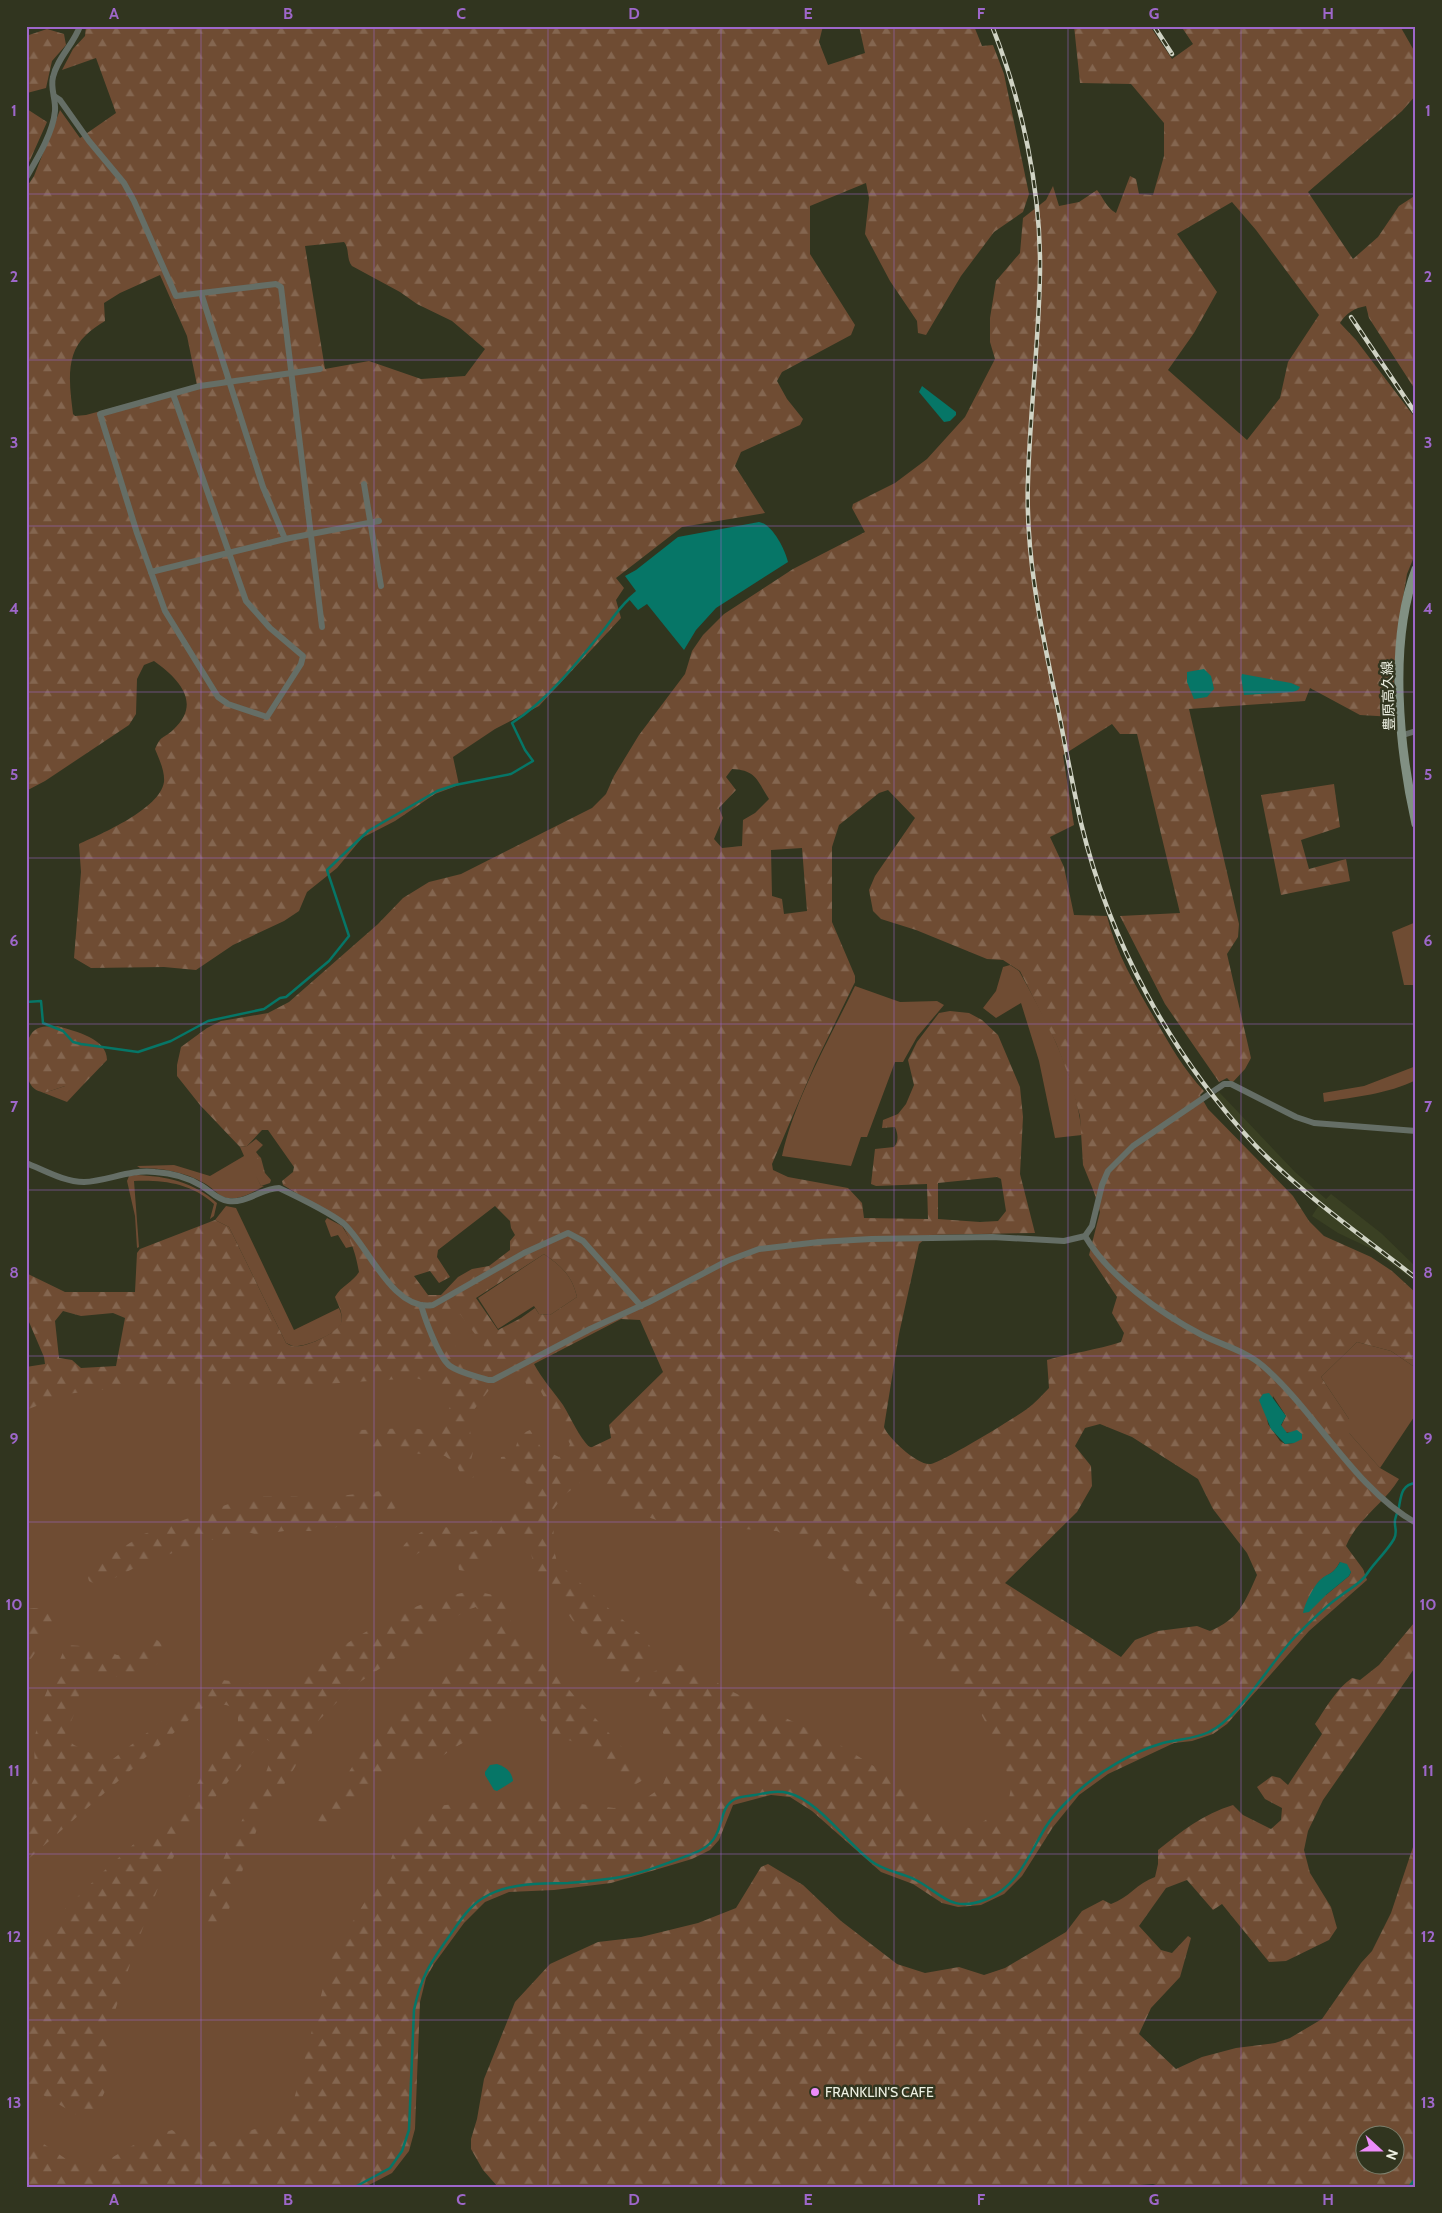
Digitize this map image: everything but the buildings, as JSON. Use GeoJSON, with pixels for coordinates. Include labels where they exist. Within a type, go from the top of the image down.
{"type":"FeatureCollection","features":[{"type":"Feature","properties":{"kind":"main road","name":"豊原高久線"},"geometry":{"type":"LineString","coordinates":[[1416,569],[1406,604],[1401,634],[1399,672],[1403,735],[1416,824]]}},
{"type":"Feature","properties":{"kind":"street"},"geometry":{"type":"LineString","coordinates":[[26,178],[51,126],[55,110],[52,86],[53,76],[57,66],[77,36],[80,26]]}},
{"type":"Feature","properties":{"kind":"street"},"geometry":{"type":"LineString","coordinates":[[54,96],[60,100],[89,141],[124,183],[134,201],[176,296],[276,284],[281,287],[322,627]]}},
{"type":"Feature","properties":{"kind":"street"},"geometry":{"type":"LineString","coordinates":[[201,293],[263,487],[285,539]]}},
{"type":"Feature","properties":{"kind":"street"},"geometry":{"type":"LineString","coordinates":[[173,394],[246,601],[270,628],[303,656],[301,664],[267,717],[228,704],[218,697],[165,611],[150,572],[100,414],[200,386],[320,369]]}},
{"type":"Feature","properties":{"kind":"street"},"geometry":{"type":"LineString","coordinates":[[364,484],[381,586]]}},
{"type":"Feature","properties":{"kind":"street"},"geometry":{"type":"LineString","coordinates":[[150,572],[285,539],[379,521]]}},
{"type":"Feature","properties":{"kind":"street"},"geometry":{"type":"LineString","coordinates":[[1403,735],[1416,730]]}},
{"type":"Feature","properties":{"kind":"street"},"geometry":{"type":"LineString","coordinates":[[421,1305],[434,1341],[447,1363],[453,1368],[488,1380],[498,1378],[590,1329],[641,1306],[734,1258],[760,1249],[819,1242],[871,1239],[992,1237],[1064,1241],[1085,1236],[1092,1226],[1102,1185],[1108,1171],[1133,1146],[1224,1084],[1231,1084],[1296,1117],[1314,1123],[1416,1131]]}},
{"type":"Feature","properties":{"kind":"street"},"geometry":{"type":"LineString","coordinates":[[26,1163],[71,1181],[85,1182],[127,1173],[155,1172],[181,1177],[201,1185],[228,1202],[240,1201],[272,1188],[279,1188],[343,1223],[356,1237],[385,1280],[408,1298],[421,1305],[432,1305],[524,1253],[568,1233],[583,1241],[641,1306]]}},
{"type":"Feature","properties":{"kind":"street"},"geometry":{"type":"LineString","coordinates":[[1085,1236],[1095,1252],[1112,1271],[1164,1311],[1197,1332],[1240,1351],[1262,1365],[1288,1391],[1340,1452],[1395,1509],[1416,1522]]}},
{"type":"Feature","properties":{"kind":"shaded area"},"geometry":{"type":"Polygon","coordinates":[[[1219,1092],[1295,1172],[1326,1199],[1331,1194],[1381,1233],[1416,1267],[1416,1282],[1372,1249],[1338,1233],[1312,1216],[1319,1205],[1276,1169],[1246,1139],[1212,1097],[1219,1092]]]}},
{"type":"Feature","properties":{"kind":"green space"},"geometry":{"type":"Polygon","coordinates":[[[86,26],[823,26],[819,42],[828,65],[865,53],[859,26],[974,26],[982,46],[993,45],[1004,74],[1029,194],[1023,212],[994,232],[961,276],[926,335],[918,333],[917,321],[890,281],[865,234],[869,198],[866,183],[810,206],[810,254],[855,325],[851,335],[782,372],[777,381],[787,399],[803,419],[800,425],[741,452],[735,466],[765,513],[682,527],[616,578],[624,588],[616,600],[621,618],[539,706],[495,729],[453,757],[459,785],[435,794],[395,821],[362,838],[337,868],[307,892],[299,911],[284,921],[233,945],[196,970],[164,967],[91,968],[74,958],[81,872],[79,844],[101,834],[141,811],[160,792],[164,782],[164,774],[155,749],[161,739],[182,720],[186,710],[186,701],[184,692],[178,683],[163,668],[154,661],[144,665],[137,679],[136,714],[129,725],[45,781],[26,791],[26,188],[34,176],[60,110],[80,138],[116,113],[96,58],[62,70],[73,49],[85,36],[86,26]],[[344,242],[305,246],[325,369],[369,361],[421,379],[465,376],[485,349],[452,321],[417,304],[400,292],[352,266],[344,242]],[[160,275],[120,293],[104,303],[105,321],[90,331],[79,343],[74,352],[70,372],[73,414],[75,416],[86,415],[197,385],[187,336],[160,275]]]}},
{"type":"Feature","properties":{"kind":"green space"},"geometry":{"type":"Polygon","coordinates":[[[1074,26],[1150,26],[1172,59],[1193,44],[1181,26],[1400,26],[1416,54],[1416,95],[1402,111],[1308,192],[1353,259],[1378,237],[1399,206],[1416,195],[1416,391],[1369,318],[1366,306],[1351,312],[1340,323],[1356,340],[1416,419],[1416,552],[1407,574],[1399,622],[1394,678],[1394,717],[1360,715],[1310,688],[1305,701],[1189,709],[1239,924],[1238,937],[1227,954],[1251,1058],[1245,1069],[1232,1083],[1227,1078],[1219,1082],[1165,1004],[1120,916],[1180,913],[1137,734],[1120,734],[1112,724],[1063,755],[1074,825],[1050,837],[1064,867],[1074,915],[1107,916],[1127,970],[1172,1048],[1190,1075],[1204,1091],[1200,1095],[1208,1109],[1293,1196],[1309,1221],[1324,1236],[1371,1257],[1392,1271],[1416,1293],[1416,1368],[1391,1351],[1357,1342],[1321,1377],[1349,1419],[1349,1433],[1380,1468],[1399,1479],[1357,1528],[1346,1546],[1363,1569],[1367,1580],[1309,1631],[1227,1724],[1213,1734],[1192,1741],[1174,1743],[1108,1774],[1079,1795],[1053,1827],[1022,1876],[1004,1894],[981,1905],[958,1907],[942,1903],[913,1884],[881,1872],[812,1811],[790,1797],[771,1795],[733,1805],[719,1840],[710,1850],[692,1859],[611,1883],[554,1890],[509,1892],[485,1902],[464,1923],[426,1978],[420,2002],[415,2129],[409,2151],[392,2173],[365,2187],[26,2187],[26,2132],[66,2159],[94,2168],[144,2139],[172,2130],[198,2146],[289,2119],[331,1957],[390,1861],[404,1827],[430,1807],[454,1804],[531,1798],[614,1808],[642,1801],[662,1787],[673,1759],[646,1688],[653,1672],[674,1663],[695,1669],[729,1690],[840,1745],[888,1775],[932,1814],[944,1821],[973,1829],[1005,1806],[1012,1784],[979,1710],[950,1676],[835,1562],[777,1531],[673,1525],[644,1516],[609,1495],[583,1470],[579,1484],[563,1496],[553,1510],[554,1550],[557,1562],[644,1637],[651,1648],[652,1660],[638,1682],[622,1684],[597,1656],[562,1605],[535,1571],[529,1544],[518,1535],[505,1536],[488,1559],[471,1572],[459,1570],[457,1558],[442,1547],[425,1549],[409,1559],[399,1555],[410,1539],[424,1531],[431,1528],[444,1527],[473,1532],[527,1496],[527,1484],[516,1473],[500,1465],[501,1457],[514,1456],[518,1440],[522,1434],[530,1430],[542,1449],[559,1457],[567,1451],[570,1444],[540,1390],[529,1391],[526,1382],[518,1372],[505,1369],[473,1411],[470,1430],[473,1452],[470,1464],[474,1477],[464,1481],[456,1464],[445,1456],[399,1452],[360,1445],[353,1436],[360,1430],[411,1428],[425,1430],[444,1418],[451,1405],[438,1385],[416,1378],[293,1386],[147,1384],[67,1394],[26,1410],[26,1367],[45,1364],[44,1357],[26,1315],[26,1273],[65,1292],[135,1292],[137,1253],[140,1249],[215,1220],[229,1227],[286,1343],[298,1346],[312,1343],[338,1327],[342,1316],[335,1297],[359,1272],[352,1244],[339,1219],[283,1185],[282,1181],[293,1172],[294,1167],[268,1130],[262,1130],[247,1146],[240,1147],[200,1105],[177,1076],[177,1065],[181,1047],[207,1028],[221,1021],[268,1013],[289,1002],[378,924],[403,898],[429,882],[461,874],[592,808],[606,794],[614,776],[639,735],[685,674],[692,651],[703,635],[724,614],[793,569],[865,532],[852,508],[853,504],[895,483],[927,459],[965,417],[995,359],[990,342],[990,318],[996,281],[1020,253],[1023,218],[1046,200],[1053,186],[1059,206],[1079,202],[1097,190],[1107,205],[1116,213],[1130,176],[1136,179],[1139,194],[1153,195],[1164,156],[1164,123],[1131,84],[1080,83],[1074,26]],[[1232,202],[1177,234],[1217,292],[1194,333],[1168,370],[1247,440],[1280,398],[1288,362],[1319,315],[1256,230],[1232,202]],[[732,769],[726,777],[736,790],[719,808],[723,818],[714,839],[722,848],[742,846],[743,820],[755,813],[769,799],[755,777],[746,771],[732,769]],[[888,790],[879,793],[839,825],[832,847],[832,922],[855,976],[855,982],[815,1064],[772,1164],[773,1170],[788,1177],[848,1188],[862,1203],[864,1218],[928,1219],[927,1184],[876,1186],[871,1184],[875,1149],[894,1147],[897,1140],[895,1127],[882,1128],[883,1120],[898,1114],[906,1104],[914,1085],[908,1060],[917,1042],[939,1013],[950,1011],[969,1013],[982,1020],[998,1035],[1020,1087],[1023,1117],[1020,1174],[1035,1233],[929,1235],[919,1244],[899,1334],[884,1427],[891,1438],[911,1456],[930,1464],[948,1457],[1020,1414],[1033,1404],[1049,1388],[1047,1360],[1121,1342],[1124,1333],[1112,1313],[1117,1297],[1089,1255],[1100,1212],[1083,1165],[1080,1116],[1068,1074],[1056,1043],[1020,971],[1003,960],[987,959],[916,930],[881,919],[873,911],[869,890],[875,876],[915,818],[888,790]],[[802,848],[771,850],[772,896],[782,899],[784,914],[807,911],[802,848]],[[997,1177],[938,1183],[938,1219],[980,1222],[998,1221],[1006,1211],[1001,1179],[997,1177]],[[495,1206],[438,1250],[437,1257],[450,1277],[439,1283],[430,1271],[414,1276],[428,1295],[441,1295],[458,1277],[472,1269],[489,1266],[510,1250],[510,1241],[515,1235],[510,1221],[495,1206]],[[544,1254],[476,1298],[498,1330],[535,1308],[539,1314],[550,1315],[577,1297],[569,1277],[556,1263],[544,1254]],[[63,1311],[55,1321],[59,1358],[72,1360],[81,1368],[116,1366],[125,1318],[113,1313],[81,1316],[63,1311]],[[460,1314],[447,1320],[458,1354],[468,1358],[477,1365],[489,1358],[484,1346],[460,1314]],[[621,1319],[534,1364],[563,1405],[590,1448],[611,1438],[609,1425],[663,1372],[640,1320],[621,1319]],[[1273,1396],[1267,1418],[1268,1424],[1280,1441],[1285,1444],[1294,1443],[1291,1433],[1285,1432],[1281,1426],[1286,1416],[1273,1396]],[[1100,1424],[1085,1428],[1075,1446],[1091,1466],[1092,1486],[1077,1512],[1005,1583],[1121,1657],[1135,1640],[1158,1631],[1197,1626],[1210,1631],[1228,1621],[1240,1609],[1257,1575],[1247,1553],[1213,1509],[1198,1479],[1132,1437],[1100,1424]],[[1340,1562],[1332,1573],[1317,1584],[1326,1595],[1349,1576],[1351,1572],[1340,1562]]]}},
{"type":"Feature","properties":{"kind":"green space"},"geometry":{"type":"Polygon","coordinates":[[[47,29],[64,34],[66,45],[52,61],[46,88],[27,93],[27,109],[47,122],[26,169],[26,36],[47,29]]]}},
{"type":"Feature","properties":{"kind":"green space"},"geometry":{"type":"Polygon","coordinates":[[[1334,784],[1340,827],[1301,840],[1309,869],[1346,859],[1350,881],[1281,895],[1261,795],[1334,784]]]}},
{"type":"Feature","properties":{"kind":"green space"},"geometry":{"type":"Polygon","coordinates":[[[1416,922],[1416,985],[1404,985],[1392,932],[1416,922]]]}},
{"type":"Feature","properties":{"kind":"green space"},"geometry":{"type":"Polygon","coordinates":[[[1010,965],[1019,971],[1059,1050],[1074,1092],[1082,1135],[1055,1138],[1039,1061],[1021,1003],[996,1018],[983,1008],[996,991],[1003,967],[1010,965]]]}},
{"type":"Feature","properties":{"kind":"green space"},"geometry":{"type":"Polygon","coordinates":[[[855,986],[900,1002],[937,1001],[944,1005],[917,1037],[903,1062],[895,1062],[867,1137],[861,1137],[851,1166],[782,1156],[804,1091],[855,986]]]}},
{"type":"Feature","properties":{"kind":"green space"},"geometry":{"type":"Polygon","coordinates":[[[58,1026],[96,1041],[106,1052],[107,1060],[82,1086],[65,1086],[44,1093],[34,1088],[28,1079],[25,1065],[26,1048],[31,1035],[37,1028],[58,1026]]]}},
{"type":"Feature","properties":{"kind":"green space"},"geometry":{"type":"Polygon","coordinates":[[[1416,1066],[1416,1080],[1405,1085],[1371,1094],[1324,1102],[1323,1093],[1364,1086],[1416,1066]]]}},
{"type":"Feature","properties":{"kind":"green space"},"geometry":{"type":"Polygon","coordinates":[[[65,1086],[82,1086],[67,1102],[44,1093],[65,1086]]]}},
{"type":"Feature","properties":{"kind":"green space"},"geometry":{"type":"Polygon","coordinates":[[[256,1139],[263,1145],[256,1152],[259,1156],[255,1173],[261,1186],[264,1186],[237,1198],[224,1197],[197,1179],[181,1173],[140,1168],[137,1166],[174,1165],[210,1176],[244,1156],[240,1147],[247,1146],[256,1139]]]}},
{"type":"Feature","properties":{"kind":"green space"},"geometry":{"type":"Polygon","coordinates":[[[259,1156],[265,1173],[271,1180],[270,1183],[261,1186],[251,1167],[259,1156]]]}},
{"type":"Feature","properties":{"kind":"green space"},"geometry":{"type":"Polygon","coordinates":[[[136,1175],[169,1179],[199,1190],[217,1203],[214,1216],[210,1219],[214,1204],[196,1191],[166,1182],[134,1181],[139,1247],[137,1248],[135,1216],[127,1181],[129,1176],[136,1175]]]}},
{"type":"Feature","properties":{"kind":"green space"},"geometry":{"type":"Polygon","coordinates":[[[226,1206],[236,1208],[294,1330],[339,1308],[342,1320],[338,1328],[312,1343],[293,1346],[286,1343],[229,1227],[215,1220],[226,1206]]]}},
{"type":"Feature","properties":{"kind":"green space"},"geometry":{"type":"Polygon","coordinates":[[[327,1218],[342,1226],[354,1246],[346,1248],[338,1235],[331,1237],[325,1221],[327,1218]]]}},
{"type":"Feature","properties":{"kind":"green space"},"geometry":{"type":"Polygon","coordinates":[[[544,1254],[556,1263],[569,1277],[577,1297],[550,1315],[539,1314],[534,1306],[498,1329],[478,1298],[544,1254]]]}},
{"type":"Feature","properties":{"kind":"green space"},"geometry":{"type":"Polygon","coordinates":[[[462,1294],[532,1371],[578,1442],[778,1512],[946,1646],[1032,1809],[984,1869],[841,1764],[675,1790],[647,1813],[534,1803],[296,2124],[144,2166],[56,2175],[26,2162],[26,1389],[257,1376],[462,1294]]]}},
{"type":"Feature","properties":{"kind":"green space"},"geometry":{"type":"Polygon","coordinates":[[[1357,1342],[1391,1351],[1416,1368],[1416,1414],[1380,1468],[1349,1433],[1349,1419],[1321,1377],[1357,1342]]]}},
{"type":"Feature","properties":{"kind":"green space"},"geometry":{"type":"Polygon","coordinates":[[[381,1491],[392,1493],[403,1506],[324,1531],[284,1531],[258,1535],[241,1530],[146,1562],[99,1586],[89,1581],[86,1571],[144,1534],[251,1496],[296,1496],[313,1503],[348,1495],[381,1491]]]}},
{"type":"Feature","properties":{"kind":"green space"},"geometry":{"type":"Polygon","coordinates":[[[475,1591],[502,1597],[508,1607],[511,1623],[523,1640],[645,1772],[643,1780],[631,1787],[617,1782],[602,1759],[580,1744],[556,1736],[546,1730],[538,1715],[522,1708],[499,1709],[486,1731],[459,1745],[433,1762],[410,1762],[399,1766],[367,1786],[340,1814],[325,1824],[317,1820],[368,1743],[397,1711],[473,1648],[484,1625],[476,1607],[465,1611],[351,1688],[318,1721],[295,1767],[258,1826],[221,1932],[207,1929],[200,1923],[224,1858],[257,1792],[267,1769],[274,1745],[265,1738],[190,1827],[161,1880],[135,1949],[112,2020],[111,2060],[107,2087],[97,2108],[82,2118],[26,2087],[26,1947],[135,1843],[157,1831],[182,1807],[205,1768],[224,1749],[238,1723],[238,1709],[226,1705],[206,1705],[26,1861],[26,1796],[35,1777],[34,1740],[44,1698],[66,1645],[96,1647],[117,1655],[133,1656],[150,1635],[161,1643],[165,1659],[143,1671],[126,1676],[85,1675],[73,1717],[64,1737],[74,1745],[109,1762],[191,1699],[222,1680],[248,1683],[278,1693],[346,1644],[396,1615],[448,1596],[475,1591]]]}},
{"type":"Feature","properties":{"kind":"green space"},"geometry":{"type":"Polygon","coordinates":[[[26,1609],[57,1610],[52,1628],[26,1666],[26,1609]]]}},
{"type":"Feature","properties":{"kind":"green space"},"geometry":{"type":"Polygon","coordinates":[[[1414,1623],[1416,1666],[1323,1800],[1308,1831],[1304,1850],[1310,1873],[1331,1907],[1337,1928],[1329,1940],[1286,1961],[1269,1962],[1222,1904],[1213,1910],[1187,1880],[1166,1888],[1139,1926],[1161,1950],[1172,1953],[1188,1936],[1191,1938],[1180,1977],[1151,2008],[1139,2034],[1176,2069],[1202,2057],[1236,2048],[1275,2043],[1290,2038],[1322,2019],[1361,1963],[1372,1951],[1391,1913],[1416,1838],[1414,2187],[1163,2187],[1153,2184],[1113,2187],[498,2187],[483,2170],[471,2149],[471,2139],[477,2119],[484,2079],[515,2002],[550,1964],[598,1942],[641,1937],[698,1923],[736,1908],[761,1867],[768,1864],[803,1885],[841,1921],[897,1964],[925,1973],[959,1967],[984,1975],[1005,1968],[1066,1932],[1082,1911],[1103,1900],[1111,1904],[1155,1877],[1158,1864],[1158,1850],[1202,1818],[1233,1805],[1243,1815],[1271,1829],[1281,1820],[1282,1808],[1265,1799],[1257,1787],[1272,1776],[1280,1778],[1288,1785],[1322,1734],[1315,1724],[1332,1699],[1346,1682],[1352,1678],[1360,1680],[1379,1665],[1414,1623]]]}},
{"type":"Feature","properties":{"kind":"water"},"geometry":{"type":"Polygon","coordinates":[[[922,386],[956,412],[956,415],[950,421],[944,422],[919,392],[922,386]]]}},
{"type":"Feature","properties":{"kind":"water"},"geometry":{"type":"Polygon","coordinates":[[[759,522],[769,527],[773,532],[781,544],[788,562],[716,608],[696,630],[684,650],[647,604],[638,610],[628,598],[636,591],[625,576],[636,570],[678,537],[759,522]]]}},
{"type":"Feature","properties":{"kind":"water"},"geometry":{"type":"Polygon","coordinates":[[[1204,669],[1211,676],[1214,689],[1207,697],[1194,699],[1187,682],[1187,672],[1204,669]]]}},
{"type":"Feature","properties":{"kind":"water"},"geometry":{"type":"Polygon","coordinates":[[[1242,674],[1291,683],[1300,687],[1293,692],[1244,695],[1242,674]]]}},
{"type":"Feature","properties":{"kind":"water"},"geometry":{"type":"Polygon","coordinates":[[[1269,1393],[1286,1416],[1281,1425],[1287,1433],[1297,1430],[1302,1434],[1302,1439],[1294,1443],[1285,1444],[1271,1429],[1259,1400],[1263,1394],[1269,1393]]]}},
{"type":"Feature","properties":{"kind":"water"},"geometry":{"type":"Polygon","coordinates":[[[1340,1562],[1347,1564],[1351,1572],[1349,1576],[1309,1612],[1303,1613],[1317,1583],[1333,1572],[1340,1562]]]}},
{"type":"Feature","properties":{"kind":"water"},"geometry":{"type":"Polygon","coordinates":[[[497,1764],[508,1770],[513,1781],[497,1791],[494,1790],[485,1772],[490,1765],[497,1764]]]}},
{"type":"Feature","properties":{"kind":"waterway"},"geometry":{"type":"LineString","coordinates":[[26,1002],[41,1001],[43,1023],[63,1031],[73,1042],[138,1052],[171,1041],[208,1021],[264,1009],[280,998],[286,997],[329,961],[349,936],[327,870],[368,831],[437,791],[455,785],[511,774],[533,761],[525,750],[512,723],[537,704],[572,669],[629,599]]}},
{"type":"Feature","properties":{"kind":"waterway"},"geometry":{"type":"LineString","coordinates":[[355,2187],[390,2168],[402,2151],[409,2130],[414,2010],[420,1989],[441,1947],[468,1911],[483,1898],[514,1886],[615,1878],[635,1874],[664,1864],[692,1854],[704,1848],[712,1841],[717,1834],[724,1811],[728,1804],[735,1799],[780,1792],[799,1797],[810,1804],[831,1822],[861,1853],[881,1867],[914,1879],[955,1903],[974,1903],[987,1899],[998,1893],[1015,1878],[1045,1828],[1059,1809],[1095,1777],[1128,1757],[1151,1747],[1209,1732],[1231,1715],[1294,1638],[1327,1606],[1355,1586],[1385,1551],[1395,1536],[1395,1520],[1403,1491],[1408,1485],[1416,1483]]}},
{"type":"Feature","properties":{"kind":"waterway"},"geometry":{"type":"LineString","coordinates":[[1409,2187],[1416,2178]]}},
{"type":"Feature","properties":{"kind":"railway"},"geometry":{"type":"LineString","coordinates":[[992,26],[1021,115],[1028,146],[1037,209],[1040,271],[1028,480],[1029,539],[1032,568],[1041,627],[1072,782],[1093,868],[1127,954],[1147,995],[1196,1074],[1255,1145],[1273,1163],[1333,1214],[1416,1278]]}},
{"type":"Feature","properties":{"kind":"railway"},"geometry":{"type":"LineString","coordinates":[[1154,26],[1172,54]]}},
{"type":"Feature","properties":{"kind":"railway"},"geometry":{"type":"LineString","coordinates":[[1351,317],[1416,414]]}},
{"type":"Feature","properties":{"kind":"place","name":"FRANKLIN'S CAFE"},"geometry":{"type":"Point","coordinates":[815,2092]}}]}
